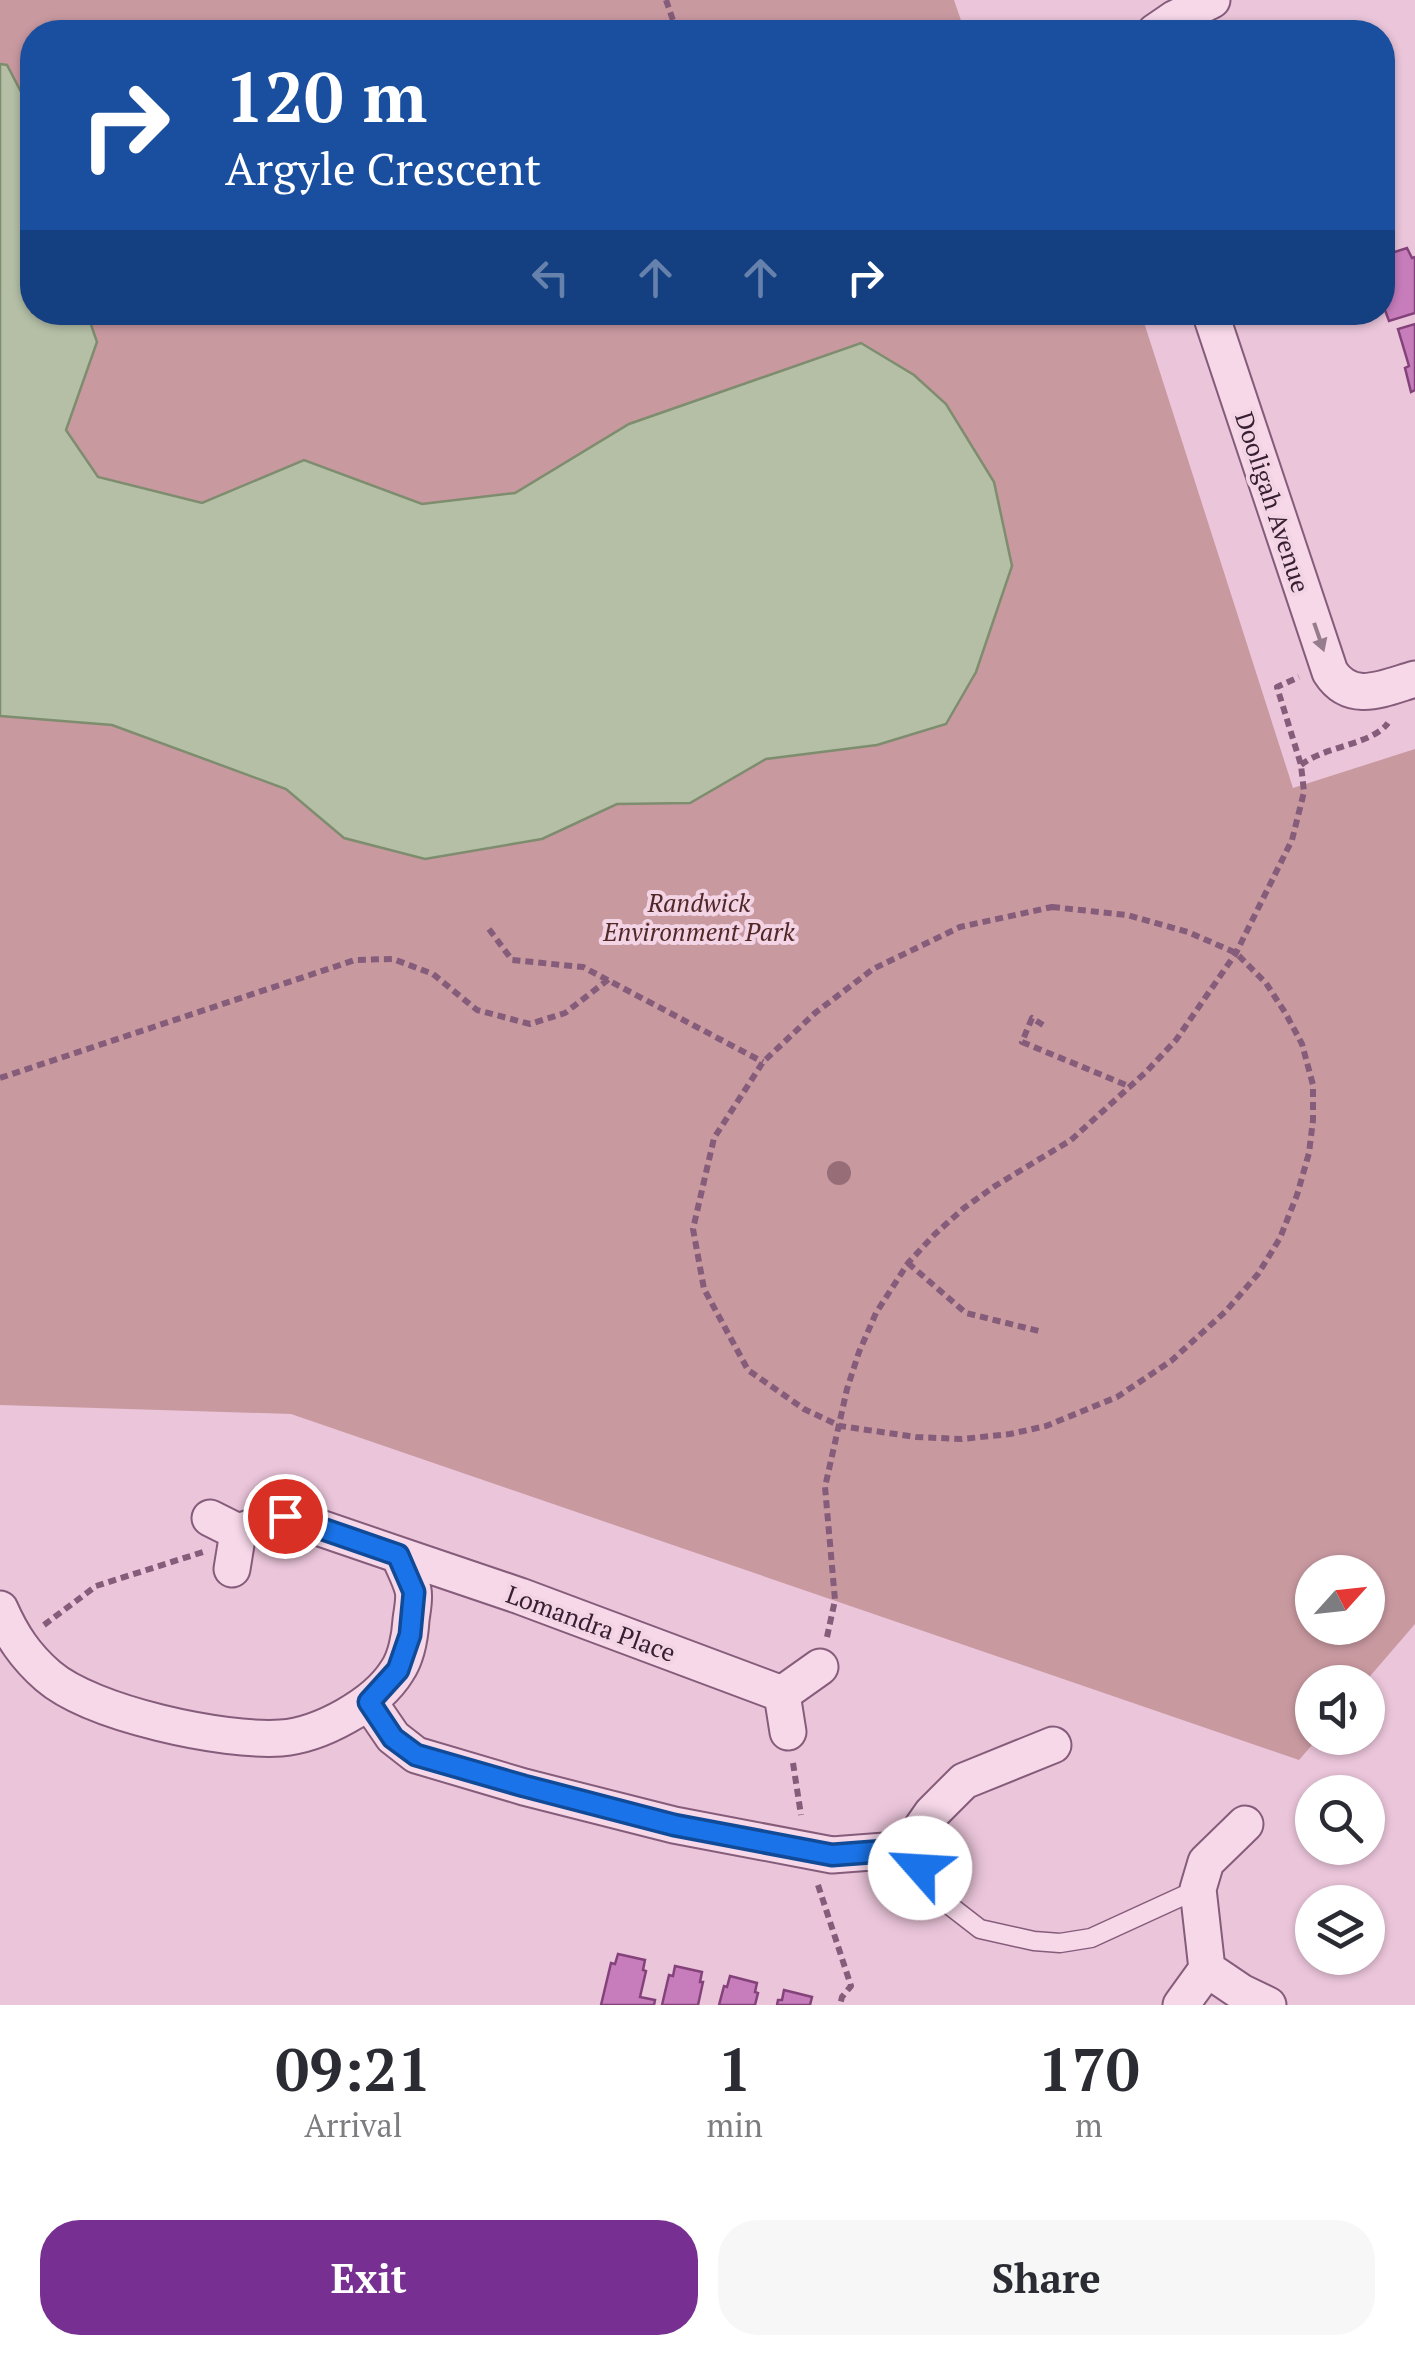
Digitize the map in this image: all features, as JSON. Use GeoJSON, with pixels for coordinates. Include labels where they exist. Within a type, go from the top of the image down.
{"type":"FeatureCollection","features":[{"type":"Feature","properties":{"kind":"street"},"geometry":{"type":"LineString","coordinates":[[1173,20],[1212,0]]}},
{"type":"Feature","properties":{"kind":"street","name":"Dooligah Avenue"},"geometry":{"type":"LineString","coordinates":[[1214,325],[1330,672],[1342,688],[1352,692],[1380,690],[1415,679]]}},
{"type":"Feature","properties":{"kind":"street","name":"Lomandra Place"},"geometry":{"type":"LineString","coordinates":[[229,1540],[285,1516],[520,1596],[782,1694]]}},
{"type":"Feature","properties":{"kind":"street"},"geometry":{"type":"LineString","coordinates":[[0,1609],[14,1640],[50,1678],[88,1699],[170,1726],[228,1736],[282,1738],[312,1732],[369,1702],[398,1670],[410,1635],[414,1592],[398,1555]]}},
{"type":"Feature","properties":{"kind":"street"},"geometry":{"type":"LineString","coordinates":[[788,1732],[782,1694],[820,1667]]}},
{"type":"Feature","properties":{"kind":"street"},"geometry":{"type":"LineString","coordinates":[[369,1702],[393,1738],[416,1755],[674,1825],[832,1855],[909,1846],[932,1813],[964,1781],[1054,1746]]}},
{"type":"Feature","properties":{"kind":"street"},"geometry":{"type":"LineString","coordinates":[[1181,2005],[1207,1969],[1198,1889],[1206,1862],[1245,1824]]}},
{"type":"Feature","properties":{"kind":"street"},"geometry":{"type":"LineString","coordinates":[[1207,1969],[1240,1992],[1268,2004]]}},
{"type":"Feature","properties":{"kind":"lane"},"geometry":{"type":"LineString","coordinates":[[909,1846],[932,1891],[980,1929],[1034,1941],[1060,1943],[1091,1938],[1198,1889]]}},
{"type":"Feature","properties":{"kind":"path"},"geometry":{"type":"LineString","coordinates":[[836,1600],[825,1487],[847,1389],[876,1313],[908,1264],[964,1208],[1071,1140],[1131,1087],[1176,1040],[1236,953],[1292,840],[1304,792],[1301,765],[1277,687],[1305,676]]}},
{"type":"Feature","properties":{"kind":"path"},"geometry":{"type":"LineString","coordinates":[[1301,765],[1326,751],[1380,733],[1388,726],[1388,714]]}},
{"type":"Feature","properties":{"kind":"path"},"geometry":{"type":"LineString","coordinates":[[1052,907],[1127,915],[1188,932],[1236,953],[1266,982],[1302,1044],[1312,1085],[1313,1120],[1297,1195],[1280,1238],[1258,1274],[1171,1362],[1116,1397],[1046,1426],[962,1439],[916,1437],[840,1426],[804,1409],[748,1370],[704,1289],[693,1230],[714,1138],[763,1062],[815,1013],[873,969],[960,927],[1052,907]]}},
{"type":"Feature","properties":{"kind":"path"},"geometry":{"type":"LineString","coordinates":[[489,928],[512,960],[584,967],[763,1062]]}},
{"type":"Feature","properties":{"kind":"path"},"geometry":{"type":"LineString","coordinates":[[0,1078],[354,960],[393,959],[433,974],[477,1010],[530,1024],[566,1012],[609,979]]}},
{"type":"Feature","properties":{"kind":"path"},"geometry":{"type":"LineString","coordinates":[[1043,1025],[1032,1018],[1022,1042],[1131,1087]]}},
{"type":"Feature","properties":{"kind":"path"},"geometry":{"type":"LineString","coordinates":[[908,1264],[966,1313],[1043,1332]]}},
{"type":"Feature","properties":{"kind":"path"},"geometry":{"type":"LineString","coordinates":[[40,1629],[96,1586],[229,1540]]}},
{"type":"Feature","properties":{"kind":"path"},"geometry":{"type":"LineString","coordinates":[[788,1732],[807,1850],[851,1986],[840,2005]]}},
{"type":"Feature","properties":{"kind":"green space","name":"Randwick Environment Park"},"geometry":{"type":"Polygon","coordinates":[[[0,0],[954,0],[961,20],[20,20],[20,325],[1145,325],[1293,788],[1415,749],[1415,1624],[1380,1665],[1295,1665],[1295,1755],[1303,1755],[1299,1760],[291,1414],[0,1405],[0,0]]]}},
{"type":"Feature","properties":{"kind":"shaded area"},"geometry":{"type":"Polygon","coordinates":[[[0,64],[7,65],[20,90],[20,325],[91,325],[97,342],[66,430],[98,477],[202,503],[304,460],[422,504],[515,493],[629,424],[861,343],[914,375],[946,404],[994,482],[1012,566],[976,672],[946,724],[877,745],[766,759],[690,803],[617,804],[542,839],[425,859],[344,838],[286,789],[112,725],[0,716],[0,64]]]}},
{"type":"Feature","properties":{"kind":"building"},"geometry":{"type":"Polygon","coordinates":[[[1407,248],[1415,257],[1415,313],[1395,319],[1395,252],[1407,248]]]}},
{"type":"Feature","properties":{"kind":"building"},"geometry":{"type":"Polygon","coordinates":[[[1415,324],[1415,390],[1411,392],[1405,368],[1409,366],[1398,329],[1415,324]]]}},
{"type":"Feature","properties":{"kind":"building"},"geometry":{"type":"Polygon","coordinates":[[[618,1954],[645,1960],[640,1997],[655,2000],[654,2005],[601,2005],[611,1963],[615,1964],[618,1954]]]}},
{"type":"Feature","properties":{"kind":"building"},"geometry":{"type":"Polygon","coordinates":[[[675,1966],[702,1972],[698,2005],[662,2005],[675,1966]]]}},
{"type":"Feature","properties":{"kind":"building"},"geometry":{"type":"Polygon","coordinates":[[[730,1976],[757,1983],[755,2005],[719,2005],[730,1976]]]}},
{"type":"Feature","properties":{"kind":"building"},"geometry":{"type":"Polygon","coordinates":[[[784,1990],[812,1997],[810,2005],[777,2005],[784,1990]]]}},
{"type":"Feature","properties":{"kind":"route"},"geometry":{"type":"LineString","coordinates":[[285,1516],[398,1555],[414,1592],[410,1635],[398,1670],[369,1702],[393,1738],[416,1755],[674,1825],[832,1855],[909,1846],[920,1868]]}}]}
